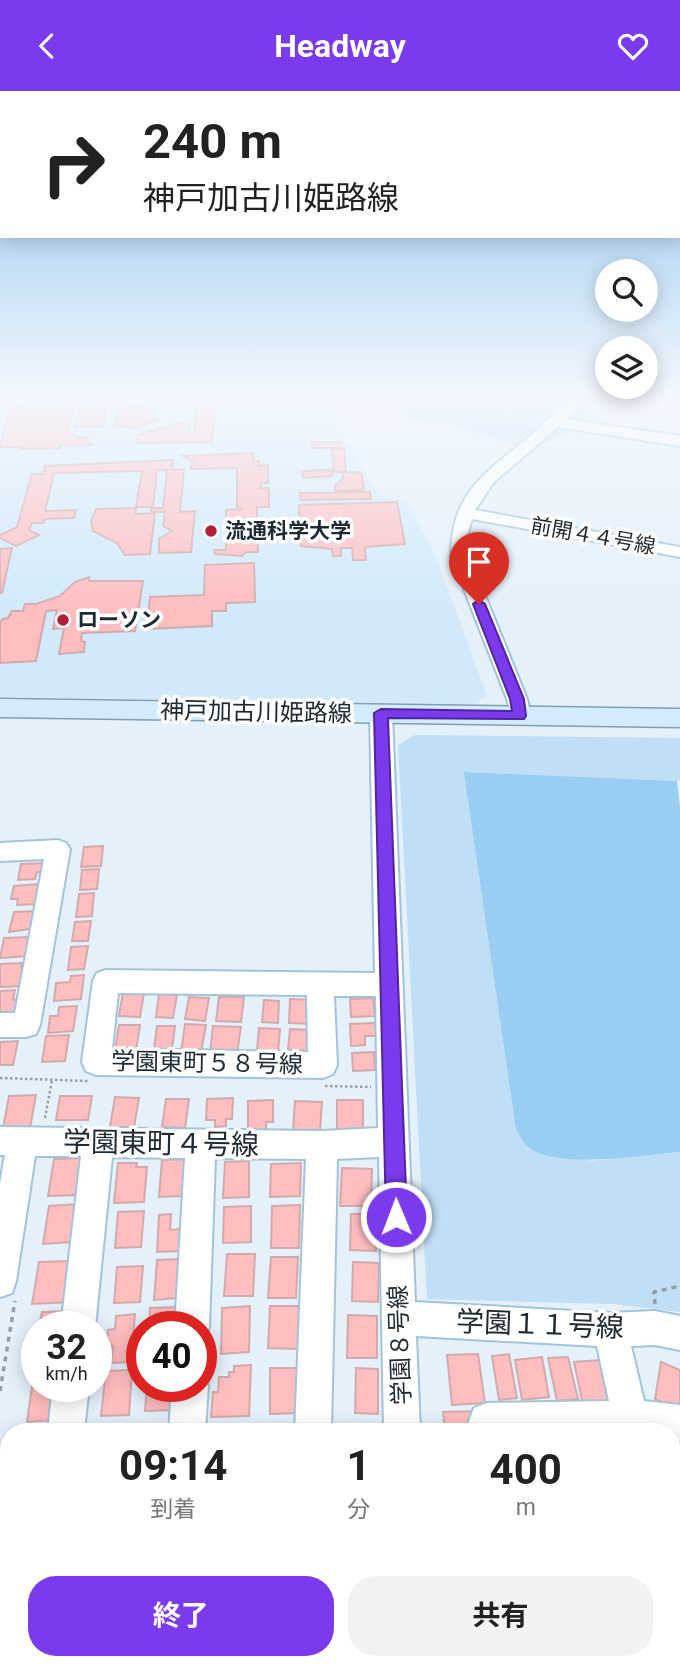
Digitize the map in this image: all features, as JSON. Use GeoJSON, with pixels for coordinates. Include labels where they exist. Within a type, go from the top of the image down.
{"type":"FeatureCollection","features":[{"type":"Feature","properties":{"kind":"main road","name":"神戸加古川姫路線"},"geometry":{"type":"LineString","coordinates":[[0,708],[680,718]]}},
{"type":"Feature","properties":{"kind":"street"},"geometry":{"type":"LineString","coordinates":[[498,469],[491,474],[461,519],[457,538],[460,555],[517,699],[520,716]]}},
{"type":"Feature","properties":{"kind":"street","name":"前開４４号線"},"geometry":{"type":"LineString","coordinates":[[466,513],[680,552]]}},
{"type":"Feature","properties":{"kind":"street","name":"学園８号線"},"geometry":{"type":"LineString","coordinates":[[381,713],[402,1423]]}},
{"type":"Feature","properties":{"kind":"street"},"geometry":{"type":"LineString","coordinates":[[0,852],[58,849],[26,1025],[0,1025]]}},
{"type":"Feature","properties":{"kind":"street","name":"学園東町５８号線"},"geometry":{"type":"LineString","coordinates":[[320,984],[323,1065],[96,1062],[106,981],[320,984],[390,985]]}},
{"type":"Feature","properties":{"kind":"street"},"geometry":{"type":"LineString","coordinates":[[0,1281],[21,1141]]}},
{"type":"Feature","properties":{"kind":"street","name":"学園東町４号線"},"geometry":{"type":"LineString","coordinates":[[21,1141],[322,1145],[394,1142]]}},
{"type":"Feature","properties":{"kind":"street"},"geometry":{"type":"LineString","coordinates":[[80,1311],[98,1142]]}},
{"type":"Feature","properties":{"kind":"street"},"geometry":{"type":"LineString","coordinates":[[193,1311],[201,1143]]}},
{"type":"Feature","properties":{"kind":"street"},"geometry":{"type":"LineString","coordinates":[[313,1423],[322,1145]]}},
{"type":"Feature","properties":{"kind":"street","name":"学園１１号線"},"geometry":{"type":"LineString","coordinates":[[399,1318],[610,1330],[668,1330]]}},
{"type":"Feature","properties":{"kind":"street"},"geometry":{"type":"LineString","coordinates":[[610,1330],[632,1423]]}},
{"type":"Feature","properties":{"kind":"street"},"geometry":{"type":"LineString","coordinates":[[67,1423],[69,1402]]}},
{"type":"Feature","properties":{"kind":"street"},"geometry":{"type":"LineString","coordinates":[[188,1423],[189,1402]]}},
{"type":"Feature","properties":{"kind":"street"},"geometry":{"type":"LineString","coordinates":[[643,1423],[665,1419],[680,1423]]}},
{"type":"Feature","properties":{"kind":"street"},"geometry":{"type":"LineString","coordinates":[[487,1423],[560,1423]]}},
{"type":"Feature","properties":{"kind":"path"},"geometry":{"type":"LineString","coordinates":[[21,1141],[52,1080]]}},
{"type":"Feature","properties":{"kind":"path"},"geometry":{"type":"LineString","coordinates":[[668,1330],[654,1292],[680,1286]]}},
{"type":"Feature","properties":{"kind":"shaded area","name":"流通科学大学"},"geometry":{"type":"Polygon","coordinates":[[[0,469],[363,469],[381,498],[407,499],[438,562],[487,696],[474,704],[0,697],[0,469]]]}},
{"type":"Feature","properties":{"kind":"shaded area"},"geometry":{"type":"Polygon","coordinates":[[[415,735],[680,738],[680,780],[677,781],[465,772],[590,1161],[680,1152],[680,1312],[611,1304],[427,1299],[398,745],[415,735]]]}},
{"type":"Feature","properties":{"kind":"shaded area"},"geometry":{"type":"Polygon","coordinates":[[[464,772],[677,781],[680,808],[680,1152],[624,1158],[559,1158],[528,1147],[516,1129],[464,772]]]}},
{"type":"Feature","properties":{"kind":"building"},"geometry":{"type":"Polygon","coordinates":[[[44,469],[184,469],[180,512],[195,511],[191,552],[159,553],[159,539],[172,531],[163,526],[165,512],[151,512],[151,508],[163,508],[167,470],[157,470],[153,507],[136,507],[142,471],[54,473],[45,511],[76,510],[74,518],[45,519],[43,523],[32,523],[29,530],[39,535],[16,546],[0,538],[0,535],[17,527],[32,474],[43,474],[44,469]]]}},
{"type":"Feature","properties":{"kind":"building"},"geometry":{"type":"Polygon","coordinates":[[[237,469],[268,469],[268,483],[261,483],[260,488],[269,488],[269,507],[257,507],[258,552],[246,552],[242,556],[215,554],[214,550],[226,550],[226,510],[243,509],[237,507],[237,469]]]}},
{"type":"Feature","properties":{"kind":"building"},"geometry":{"type":"Polygon","coordinates":[[[334,469],[346,469],[346,472],[334,472],[334,469]]]}},
{"type":"Feature","properties":{"kind":"building"},"geometry":{"type":"Polygon","coordinates":[[[332,470],[332,476],[303,478],[302,471],[332,470]]]}},
{"type":"Feature","properties":{"kind":"building"},"geometry":{"type":"Polygon","coordinates":[[[356,472],[362,475],[364,490],[335,491],[343,473],[356,472]]]}},
{"type":"Feature","properties":{"kind":"building"},"geometry":{"type":"Polygon","coordinates":[[[370,492],[371,499],[301,500],[300,493],[370,492]]]}},
{"type":"Feature","properties":{"kind":"building"},"geometry":{"type":"Polygon","coordinates":[[[397,502],[405,544],[365,547],[366,560],[353,560],[352,548],[341,548],[341,556],[333,556],[332,549],[301,546],[299,505],[397,502]]]}},
{"type":"Feature","properties":{"kind":"building"},"geometry":{"type":"Polygon","coordinates":[[[136,508],[135,514],[155,513],[150,554],[125,555],[117,543],[93,531],[91,521],[96,509],[136,508]]]}},
{"type":"Feature","properties":{"kind":"building"},"geometry":{"type":"Polygon","coordinates":[[[12,548],[2,593],[0,593],[0,549],[12,548]]]}},
{"type":"Feature","properties":{"kind":"building"},"geometry":{"type":"Polygon","coordinates":[[[254,563],[255,602],[226,603],[226,611],[212,611],[212,626],[147,629],[150,597],[204,595],[205,565],[254,563]]]}},
{"type":"Feature","properties":{"kind":"building"},"geometry":{"type":"Polygon","coordinates":[[[89,577],[89,581],[143,581],[135,631],[82,633],[84,652],[59,654],[64,628],[53,629],[57,610],[46,611],[36,661],[0,663],[0,622],[3,619],[8,618],[12,611],[23,611],[25,604],[36,604],[60,596],[75,582],[89,577]]]}},
{"type":"Feature","properties":{"kind":"building"},"geometry":{"type":"Polygon","coordinates":[[[103,846],[101,866],[81,867],[84,847],[103,846]]]}},
{"type":"Feature","properties":{"kind":"building"},"geometry":{"type":"Polygon","coordinates":[[[45,863],[44,872],[37,872],[35,879],[18,880],[21,864],[45,863]]]}},
{"type":"Feature","properties":{"kind":"building"},"geometry":{"type":"Polygon","coordinates":[[[99,869],[97,889],[80,890],[82,870],[99,869]]]}},
{"type":"Feature","properties":{"kind":"building"},"geometry":{"type":"Polygon","coordinates":[[[40,884],[37,904],[17,905],[18,899],[11,899],[14,886],[40,884]]]}},
{"type":"Feature","properties":{"kind":"building"},"geometry":{"type":"Polygon","coordinates":[[[94,893],[92,916],[76,917],[79,894],[94,893]]]}},
{"type":"Feature","properties":{"kind":"building"},"geometry":{"type":"Polygon","coordinates":[[[38,911],[35,928],[9,932],[14,912],[38,911]]]}},
{"type":"Feature","properties":{"kind":"building"},"geometry":{"type":"Polygon","coordinates":[[[91,921],[88,941],[72,941],[75,922],[91,921]]]}},
{"type":"Feature","properties":{"kind":"building"},"geometry":{"type":"Polygon","coordinates":[[[30,937],[27,956],[0,958],[4,938],[30,937]]]}},
{"type":"Feature","properties":{"kind":"building"},"geometry":{"type":"Polygon","coordinates":[[[88,946],[84,969],[68,970],[71,947],[88,946]]]}},
{"type":"Feature","properties":{"kind":"building"},"geometry":{"type":"Polygon","coordinates":[[[22,963],[21,968],[27,968],[23,986],[0,987],[0,964],[22,963]]]}},
{"type":"Feature","properties":{"kind":"building"},"geometry":{"type":"Polygon","coordinates":[[[84,975],[81,999],[54,1001],[56,983],[70,982],[71,976],[84,975]]]}},
{"type":"Feature","properties":{"kind":"building"},"geometry":{"type":"Polygon","coordinates":[[[15,990],[13,1000],[19,999],[16,1014],[0,1014],[0,991],[15,990]]]}},
{"type":"Feature","properties":{"kind":"building"},"geometry":{"type":"Polygon","coordinates":[[[123,992],[144,993],[140,1017],[119,1016],[123,992]]]}},
{"type":"Feature","properties":{"kind":"building"},"geometry":{"type":"Polygon","coordinates":[[[159,994],[177,995],[173,1018],[156,1017],[159,994]]]}},
{"type":"Feature","properties":{"kind":"building"},"geometry":{"type":"Polygon","coordinates":[[[189,997],[209,998],[205,1021],[185,1019],[189,997]]]}},
{"type":"Feature","properties":{"kind":"building"},"geometry":{"type":"Polygon","coordinates":[[[219,997],[244,997],[241,1022],[216,1021],[219,997]]]}},
{"type":"Feature","properties":{"kind":"building"},"geometry":{"type":"Polygon","coordinates":[[[373,998],[375,1016],[351,1017],[350,999],[373,998]]]}},
{"type":"Feature","properties":{"kind":"building"},"geometry":{"type":"Polygon","coordinates":[[[290,999],[312,1000],[312,1024],[289,1023],[290,999]]]}},
{"type":"Feature","properties":{"kind":"building"},"geometry":{"type":"Polygon","coordinates":[[[264,1000],[279,1001],[278,1023],[262,1022],[264,1000]]]}},
{"type":"Feature","properties":{"kind":"building"},"geometry":{"type":"Polygon","coordinates":[[[77,1006],[73,1031],[48,1033],[50,1016],[58,1016],[59,1007],[77,1006]]]}},
{"type":"Feature","properties":{"kind":"building"},"geometry":{"type":"Polygon","coordinates":[[[375,1023],[376,1036],[365,1036],[365,1045],[351,1046],[350,1024],[375,1023]]]}},
{"type":"Feature","properties":{"kind":"building"},"geometry":{"type":"Polygon","coordinates":[[[185,1024],[206,1025],[201,1053],[181,1052],[185,1024]]]}},
{"type":"Feature","properties":{"kind":"building"},"geometry":{"type":"Polygon","coordinates":[[[119,1025],[140,1025],[136,1051],[115,1050],[119,1025]]]}},
{"type":"Feature","properties":{"kind":"building"},"geometry":{"type":"Polygon","coordinates":[[[157,1026],[175,1026],[172,1050],[154,1050],[157,1026]]]}},
{"type":"Feature","properties":{"kind":"building"},"geometry":{"type":"Polygon","coordinates":[[[213,1026],[241,1027],[237,1053],[210,1052],[213,1026]]]}},
{"type":"Feature","properties":{"kind":"building"},"geometry":{"type":"Polygon","coordinates":[[[259,1028],[280,1029],[278,1052],[257,1051],[259,1028]]]}},
{"type":"Feature","properties":{"kind":"building"},"geometry":{"type":"Polygon","coordinates":[[[290,1029],[311,1030],[310,1051],[288,1050],[290,1029]]]}},
{"type":"Feature","properties":{"kind":"building"},"geometry":{"type":"Polygon","coordinates":[[[69,1035],[65,1061],[42,1062],[46,1036],[69,1035]]]}},
{"type":"Feature","properties":{"kind":"building"},"geometry":{"type":"Polygon","coordinates":[[[18,1041],[13,1065],[0,1065],[0,1042],[18,1041]]]}},
{"type":"Feature","properties":{"kind":"building"},"geometry":{"type":"Polygon","coordinates":[[[374,1052],[375,1070],[353,1071],[352,1053],[374,1052]]]}},
{"type":"Feature","properties":{"kind":"building"},"geometry":{"type":"Polygon","coordinates":[[[36,1095],[30,1128],[3,1129],[9,1096],[36,1095]]]}},
{"type":"Feature","properties":{"kind":"building"},"geometry":{"type":"Polygon","coordinates":[[[60,1096],[92,1096],[88,1120],[56,1120],[60,1096]]]}},
{"type":"Feature","properties":{"kind":"building"},"geometry":{"type":"Polygon","coordinates":[[[115,1097],[139,1098],[134,1127],[110,1127],[115,1097]]]}},
{"type":"Feature","properties":{"kind":"building"},"geometry":{"type":"Polygon","coordinates":[[[233,1098],[232,1119],[226,1119],[226,1126],[215,1127],[215,1120],[206,1120],[207,1099],[233,1098]]]}},
{"type":"Feature","properties":{"kind":"building"},"geometry":{"type":"Polygon","coordinates":[[[166,1099],[189,1099],[185,1128],[162,1127],[166,1099]]]}},
{"type":"Feature","properties":{"kind":"building"},"geometry":{"type":"Polygon","coordinates":[[[273,1100],[273,1122],[266,1122],[266,1132],[248,1133],[248,1101],[273,1100]]]}},
{"type":"Feature","properties":{"kind":"building"},"geometry":{"type":"Polygon","coordinates":[[[337,1100],[363,1100],[363,1133],[337,1133],[337,1100]]]}},
{"type":"Feature","properties":{"kind":"building"},"geometry":{"type":"Polygon","coordinates":[[[295,1101],[322,1102],[320,1131],[293,1130],[295,1101]]]}},
{"type":"Feature","properties":{"kind":"building"},"geometry":{"type":"Polygon","coordinates":[[[83,1158],[78,1195],[48,1196],[54,1159],[83,1158]]]}},
{"type":"Feature","properties":{"kind":"building"},"geometry":{"type":"Polygon","coordinates":[[[185,1159],[183,1196],[159,1197],[162,1160],[185,1159]]]}},
{"type":"Feature","properties":{"kind":"building"},"geometry":{"type":"Polygon","coordinates":[[[249,1161],[249,1197],[223,1198],[225,1162],[249,1161]]]}},
{"type":"Feature","properties":{"kind":"building"},"geometry":{"type":"Polygon","coordinates":[[[118,1163],[137,1163],[136,1167],[147,1167],[144,1202],[114,1203],[118,1163]]]}},
{"type":"Feature","properties":{"kind":"building"},"geometry":{"type":"Polygon","coordinates":[[[301,1163],[300,1196],[270,1197],[271,1164],[301,1163]]]}},
{"type":"Feature","properties":{"kind":"building"},"geometry":{"type":"Polygon","coordinates":[[[342,1168],[372,1169],[371,1206],[340,1206],[342,1168]]]}},
{"type":"Feature","properties":{"kind":"building"},"geometry":{"type":"Polygon","coordinates":[[[78,1204],[73,1242],[43,1244],[49,1206],[78,1204]]]}},
{"type":"Feature","properties":{"kind":"building"},"geometry":{"type":"Polygon","coordinates":[[[300,1205],[299,1248],[271,1248],[272,1206],[300,1205]]]}},
{"type":"Feature","properties":{"kind":"building"},"geometry":{"type":"Polygon","coordinates":[[[251,1206],[251,1242],[223,1243],[224,1207],[251,1206]]]}},
{"type":"Feature","properties":{"kind":"building"},"geometry":{"type":"Polygon","coordinates":[[[144,1211],[141,1247],[115,1248],[118,1212],[144,1211]]]}},
{"type":"Feature","properties":{"kind":"building"},"geometry":{"type":"Polygon","coordinates":[[[171,1214],[170,1230],[180,1229],[179,1251],[157,1252],[159,1215],[171,1214]]]}},
{"type":"Feature","properties":{"kind":"building"},"geometry":{"type":"Polygon","coordinates":[[[351,1214],[369,1214],[369,1225],[376,1225],[376,1251],[350,1250],[351,1214]]]}},
{"type":"Feature","properties":{"kind":"building"},"geometry":{"type":"Polygon","coordinates":[[[227,1254],[255,1254],[253,1296],[224,1296],[227,1254]]]}},
{"type":"Feature","properties":{"kind":"building"},"geometry":{"type":"Polygon","coordinates":[[[271,1257],[298,1257],[296,1298],[268,1298],[271,1257]]]}},
{"type":"Feature","properties":{"kind":"building"},"geometry":{"type":"Polygon","coordinates":[[[180,1259],[177,1298],[154,1300],[157,1260],[180,1259]]]}},
{"type":"Feature","properties":{"kind":"building"},"geometry":{"type":"Polygon","coordinates":[[[69,1261],[70,1302],[32,1304],[39,1262],[69,1261]]]}},
{"type":"Feature","properties":{"kind":"building"},"geometry":{"type":"Polygon","coordinates":[[[353,1262],[379,1263],[378,1302],[352,1301],[353,1262]]]}},
{"type":"Feature","properties":{"kind":"building"},"geometry":{"type":"Polygon","coordinates":[[[143,1266],[140,1302],[114,1303],[117,1267],[143,1266]]]}},
{"type":"Feature","properties":{"kind":"building"},"geometry":{"type":"Polygon","coordinates":[[[250,1306],[249,1352],[221,1354],[222,1308],[250,1306]]]}},
{"type":"Feature","properties":{"kind":"building"},"geometry":{"type":"Polygon","coordinates":[[[270,1306],[300,1306],[298,1349],[268,1348],[270,1306]]]}},
{"type":"Feature","properties":{"kind":"building"},"geometry":{"type":"Polygon","coordinates":[[[176,1307],[176,1311],[150,1311],[150,1308],[176,1307]]]}},
{"type":"Feature","properties":{"kind":"building"},"geometry":{"type":"Polygon","coordinates":[[[126,1315],[126,1362],[112,1363],[112,1329],[115,1329],[116,1316],[126,1315]]]}},
{"type":"Feature","properties":{"kind":"building"},"geometry":{"type":"Polygon","coordinates":[[[348,1315],[377,1316],[377,1358],[347,1358],[348,1315]]]}},
{"type":"Feature","properties":{"kind":"building"},"geometry":{"type":"Polygon","coordinates":[[[478,1354],[485,1403],[452,1405],[447,1355],[478,1354]]]}},
{"type":"Feature","properties":{"kind":"building"},"geometry":{"type":"Polygon","coordinates":[[[509,1354],[517,1398],[499,1400],[492,1356],[509,1354]]]}},
{"type":"Feature","properties":{"kind":"building"},"geometry":{"type":"Polygon","coordinates":[[[542,1357],[549,1397],[522,1400],[515,1360],[542,1357]]]}},
{"type":"Feature","properties":{"kind":"building"},"geometry":{"type":"Polygon","coordinates":[[[568,1357],[578,1399],[557,1401],[548,1358],[568,1357]]]}},
{"type":"Feature","properties":{"kind":"building"},"geometry":{"type":"Polygon","coordinates":[[[600,1360],[609,1402],[583,1405],[574,1362],[600,1360]]]}},
{"type":"Feature","properties":{"kind":"building"},"geometry":{"type":"Polygon","coordinates":[[[661,1362],[680,1370],[680,1410],[655,1399],[661,1362]]]}},
{"type":"Feature","properties":{"kind":"building"},"geometry":{"type":"Polygon","coordinates":[[[251,1365],[249,1416],[211,1417],[212,1402],[217,1402],[219,1377],[229,1377],[229,1372],[234,1372],[234,1366],[251,1365]]]}},
{"type":"Feature","properties":{"kind":"building"},"geometry":{"type":"Polygon","coordinates":[[[270,1368],[302,1368],[301,1413],[270,1414],[270,1368]]]}},
{"type":"Feature","properties":{"kind":"building"},"geometry":{"type":"Polygon","coordinates":[[[356,1368],[378,1369],[378,1414],[355,1413],[356,1368]]]}},
{"type":"Feature","properties":{"kind":"building"},"geometry":{"type":"Polygon","coordinates":[[[126,1370],[126,1402],[130,1402],[129,1415],[101,1416],[103,1402],[112,1402],[112,1371],[126,1370]]]}},
{"type":"Feature","properties":{"kind":"building"},"geometry":{"type":"Polygon","coordinates":[[[30,1402],[58,1402],[56,1420],[27,1422],[30,1402]]]}},
{"type":"Feature","properties":{"kind":"building"},"geometry":{"type":"Polygon","coordinates":[[[146,1402],[173,1402],[172,1410],[145,1411],[146,1402]]]}},
{"type":"Feature","properties":{"kind":"building"},"geometry":{"type":"Polygon","coordinates":[[[478,1411],[479,1423],[444,1423],[443,1412],[478,1411]]]}},
{"type":"Feature","properties":{"kind":"place","name":"流通科学大学"},"geometry":{"type":"Point","coordinates":[211,531]}},
{"type":"Feature","properties":{"kind":"place","name":"ローソン"},"geometry":{"type":"Point","coordinates":[63,620]}},
{"type":"Feature","properties":{"kind":"route"},"geometry":{"type":"LineString","coordinates":[[396,1217],[381,713],[520,716],[517,699],[479,604]]}}]}
